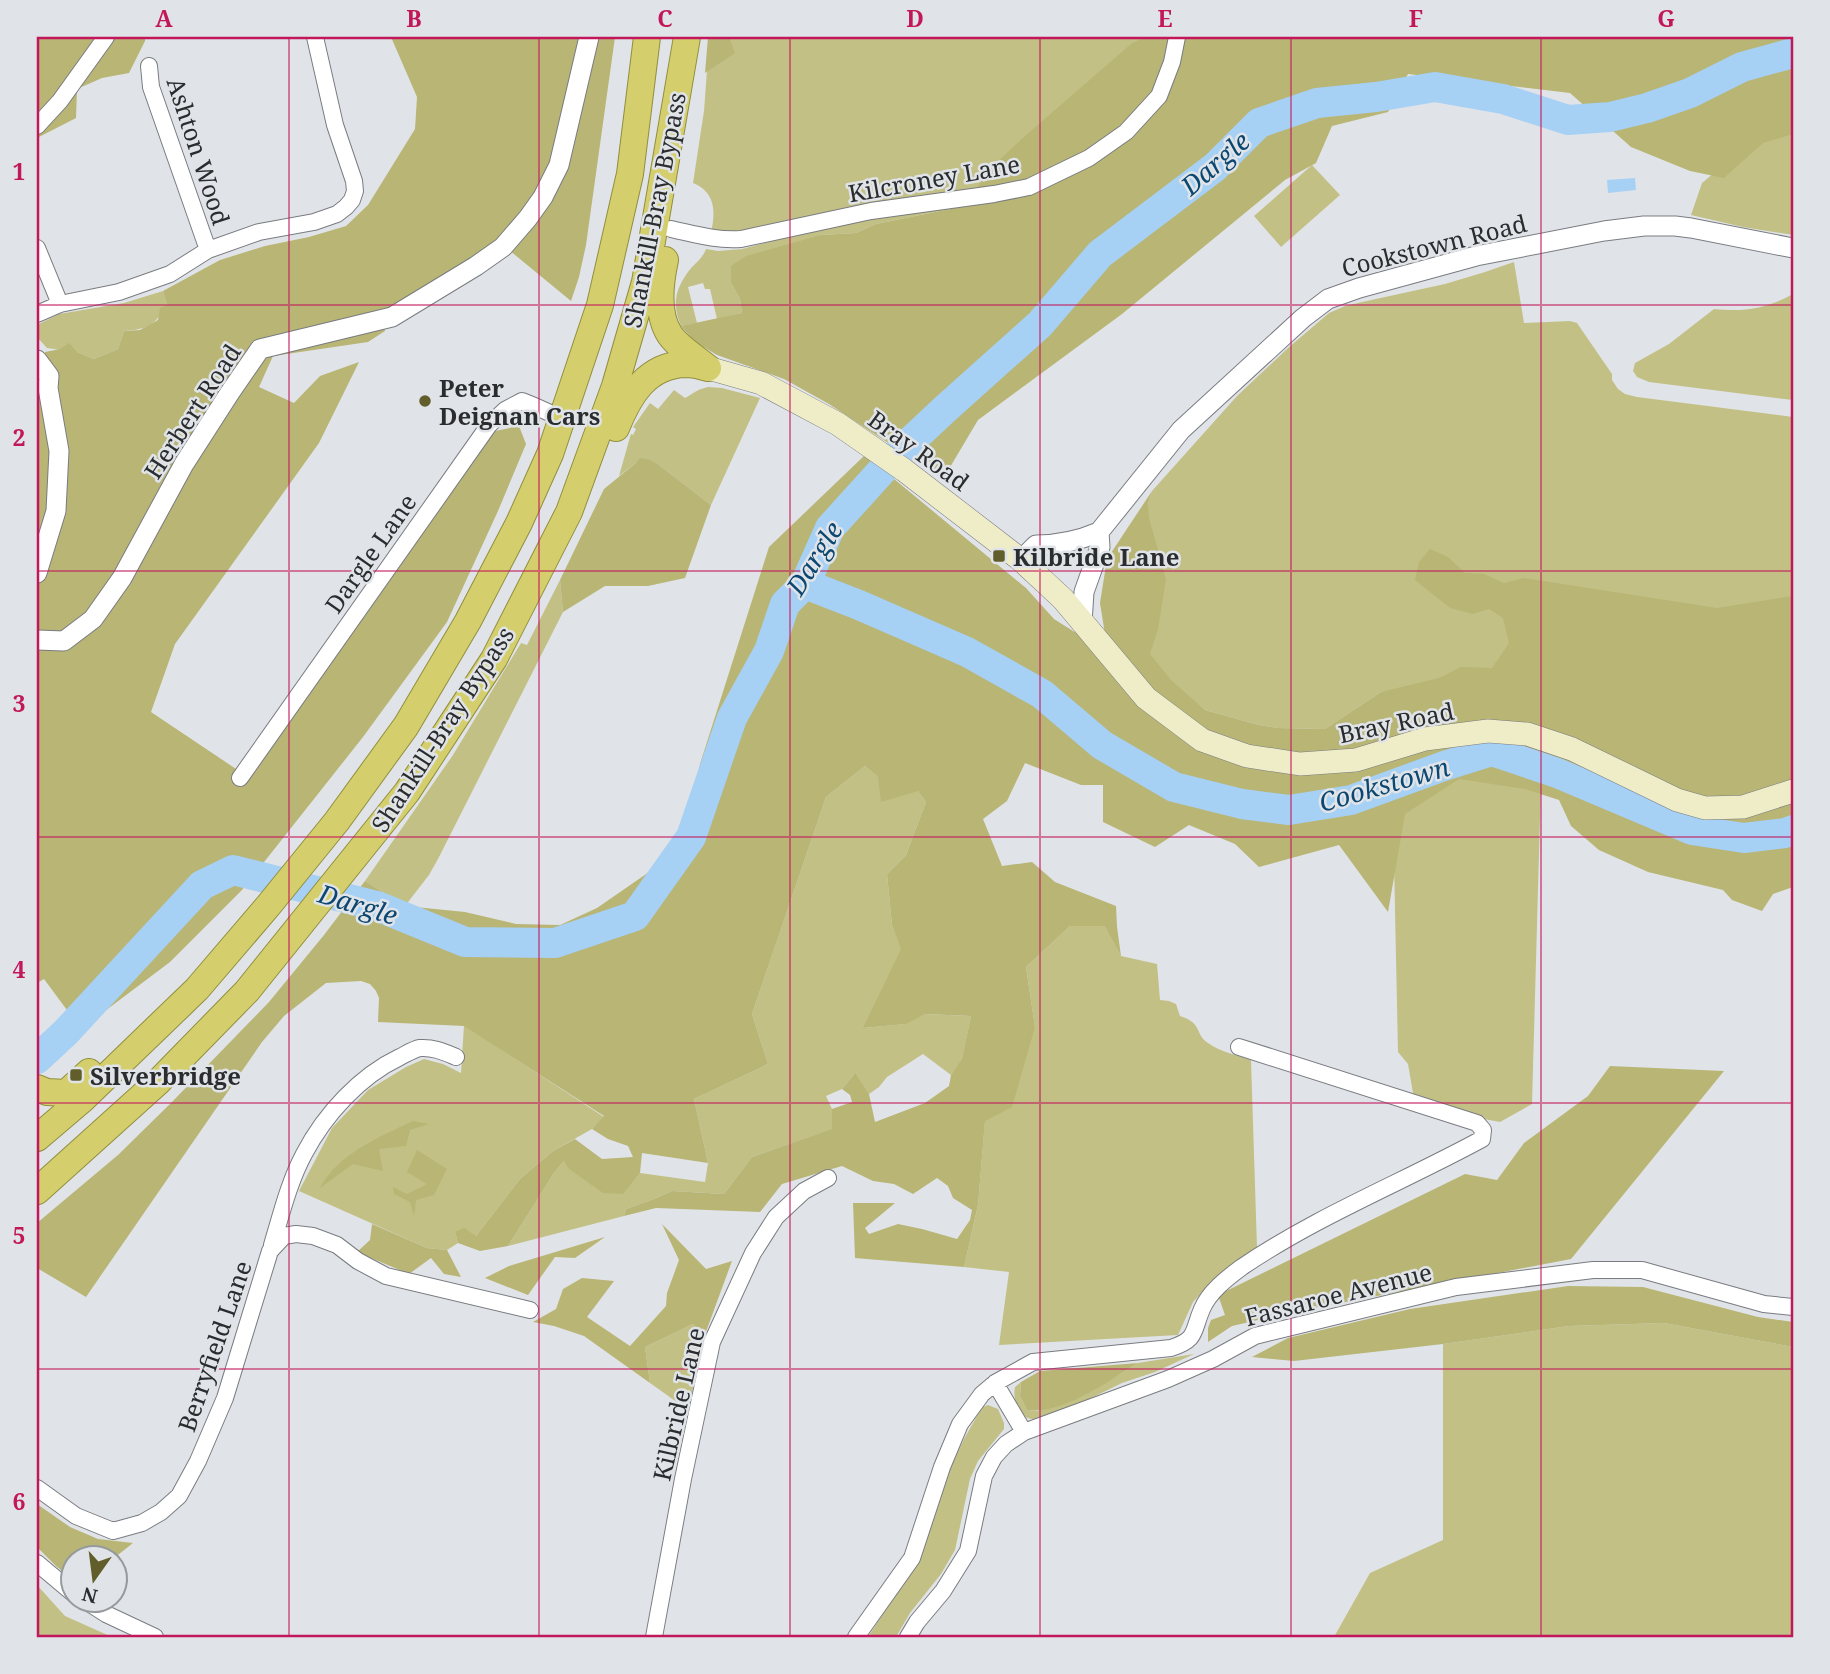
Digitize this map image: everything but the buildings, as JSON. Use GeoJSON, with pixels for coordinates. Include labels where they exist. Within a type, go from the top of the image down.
{"type":"FeatureCollection","features":[{"type":"Feature","properties":{"kind":"highway"},"geometry":{"type":"LineString","coordinates":[[604,286],[603,260],[625,140],[636,37]]}},
{"type":"Feature","properties":{"kind":"highway","name":"Shankill-Bray Bypass"},"geometry":{"type":"LineString","coordinates":[[37,1139],[84,1098],[197,989],[268,906],[338,821],[406,726],[468,621],[519,523],[550,454],[600,305],[630,174],[647,37]]}},
{"type":"Feature","properties":{"kind":"highway"},"geometry":{"type":"LineString","coordinates":[[687,37],[690,79],[680,178],[661,292],[661,309],[666,326],[677,342],[708,368]]}},
{"type":"Feature","properties":{"kind":"highway","name":"Shankill-Bray Bypass"},"geometry":{"type":"LineString","coordinates":[[37,1191],[159,1081],[247,991],[407,792],[494,659],[569,512],[615,386],[645,282],[687,37]]}},
{"type":"Feature","properties":{"kind":"highway"},"geometry":{"type":"LineString","coordinates":[[569,512],[612,437],[635,389],[659,371],[673,366],[687,364],[708,368]]}},
{"type":"Feature","properties":{"kind":"highway"},"geometry":{"type":"LineString","coordinates":[[37,1088],[55,1093],[69,1091],[164,1002],[214,950],[242,937]]}},
{"type":"Feature","properties":{"kind":"main road","name":"Bray Road"},"geometry":{"type":"LineString","coordinates":[[708,368],[761,383],[838,424],[904,470],[1021,560],[1063,599],[1146,698],[1202,740],[1247,756],[1300,764],[1356,760],[1425,739],[1488,732],[1527,734],[1572,749],[1677,800],[1705,808],[1743,807],[1793,792]]}},
{"type":"Feature","properties":{"kind":"street"},"geometry":{"type":"LineString","coordinates":[[37,126],[60,101],[106,37]]}},
{"type":"Feature","properties":{"kind":"street","name":"Ashton Wood"},"geometry":{"type":"LineString","coordinates":[[37,314],[60,304],[119,292],[170,274],[208,250],[259,232],[314,222],[337,214],[352,200],[354,181],[335,126],[315,37]]}},
{"type":"Feature","properties":{"kind":"street","name":"Herbert Road"},"geometry":{"type":"LineString","coordinates":[[37,640],[64,641],[93,619],[122,578],[184,464],[260,349],[392,317],[503,247],[543,197],[559,164],[589,37]]}},
{"type":"Feature","properties":{"kind":"street","name":"Kilcroney Lane"},"geometry":{"type":"LineString","coordinates":[[671,229],[710,238],[741,239],[871,211],[1029,187],[1089,158],[1126,132],[1159,96],[1172,62],[1177,37]]}},
{"type":"Feature","properties":{"kind":"street","name":"Ashton Wood"},"geometry":{"type":"LineString","coordinates":[[149,66],[151,87],[208,250]]}},
{"type":"Feature","properties":{"kind":"street","name":"Cookstown Road"},"geometry":{"type":"LineString","coordinates":[[1082,623],[1084,592],[1100,547],[1099,532],[1181,430],[1293,326],[1328,299],[1476,256],[1604,231],[1644,226],[1691,228],[1793,248]]}},
{"type":"Feature","properties":{"kind":"street"},"geometry":{"type":"LineString","coordinates":[[37,248],[60,304]]}},
{"type":"Feature","properties":{"kind":"street"},"geometry":{"type":"LineString","coordinates":[[37,359],[49,376],[48,388],[59,451],[56,511],[37,573]]}},
{"type":"Feature","properties":{"kind":"street","name":"Dargle Lane"},"geometry":{"type":"LineString","coordinates":[[240,778],[489,425],[505,410],[522,401],[563,419]]}},
{"type":"Feature","properties":{"kind":"street"},"geometry":{"type":"LineString","coordinates":[[1021,560],[1036,545],[1079,541],[1099,532]]}},
{"type":"Feature","properties":{"kind":"street"},"geometry":{"type":"LineString","coordinates":[[856,1637],[912,1559],[942,1467],[960,1424],[982,1394],[995,1383],[1032,1362],[1171,1348],[1185,1343],[1197,1325],[1202,1308],[1216,1288],[1241,1268],[1308,1228],[1482,1139],[1483,1130],[1477,1123],[1239,1047]]}},
{"type":"Feature","properties":{"kind":"street","name":"Berryfield Lane"},"geometry":{"type":"LineString","coordinates":[[37,1488],[76,1516],[113,1531],[142,1523],[161,1512],[179,1496],[198,1461],[225,1398],[287,1194],[303,1155],[325,1120],[350,1092],[386,1063],[418,1048],[437,1049],[456,1057]]}},
{"type":"Feature","properties":{"kind":"street","name":"Kilbride Lane"},"geometry":{"type":"LineString","coordinates":[[654,1637],[712,1342],[753,1253],[771,1223],[804,1191],[828,1178]]}},
{"type":"Feature","properties":{"kind":"street","name":"Berryfield Lane"},"geometry":{"type":"LineString","coordinates":[[270,1251],[284,1236],[313,1236],[337,1245],[358,1261],[386,1276],[530,1310]]}},
{"type":"Feature","properties":{"kind":"street","name":"Fassaroe Avenue"},"geometry":{"type":"LineString","coordinates":[[908,1637],[950,1581],[968,1551],[984,1475],[994,1457],[1006,1444],[1024,1432],[1168,1379],[1255,1336],[1456,1287],[1593,1270],[1642,1270],[1764,1304],[1793,1307]]}},
{"type":"Feature","properties":{"kind":"street"},"geometry":{"type":"LineString","coordinates":[[995,1383],[1024,1432]]}},
{"type":"Feature","properties":{"kind":"street"},"geometry":{"type":"LineString","coordinates":[[37,1563],[60,1582]]}},
{"type":"Feature","properties":{"kind":"street"},"geometry":{"type":"LineString","coordinates":[[106,1614],[155,1637]]}},
{"type":"Feature","properties":{"kind":"shaded area"},"geometry":{"type":"Polygon","coordinates":[[[37,37],[145,37],[145,41],[129,73],[102,78],[77,89],[76,118],[37,138],[37,37]]]}},
{"type":"Feature","properties":{"kind":"shaded area"},"geometry":{"type":"Polygon","coordinates":[[[391,37],[615,37],[586,245],[579,277],[571,301],[509,250],[382,314],[385,331],[368,342],[273,356],[259,387],[294,403],[320,376],[359,362],[319,443],[175,644],[151,712],[248,777],[495,431],[519,426],[526,444],[447,622],[363,737],[242,890],[170,962],[81,1029],[44,979],[37,983],[37,374],[43,366],[45,352],[60,349],[69,343],[77,352],[94,359],[118,349],[124,331],[140,330],[158,320],[160,308],[167,305],[163,291],[220,260],[346,226],[368,205],[415,129],[417,97],[391,37]]]}},
{"type":"Feature","properties":{"kind":"shaded area"},"geometry":{"type":"Polygon","coordinates":[[[708,37],[729,37],[735,53],[705,73],[708,37]]]}},
{"type":"Feature","properties":{"kind":"shaded area"},"geometry":{"type":"Polygon","coordinates":[[[714,37],[1153,37],[975,191],[739,232],[711,232],[713,210],[710,197],[693,183],[704,111],[709,43],[714,37]]]}},
{"type":"Feature","properties":{"kind":"shaded area"},"geometry":{"type":"Polygon","coordinates":[[[1145,37],[1793,37],[1793,134],[1763,143],[1724,178],[1690,171],[1631,147],[1570,93],[1408,74],[1388,112],[1332,126],[1316,163],[1285,180],[1122,314],[978,420],[943,479],[829,404],[784,379],[717,355],[695,342],[681,326],[742,313],[740,299],[731,283],[731,266],[746,256],[821,235],[856,233],[876,224],[960,207],[988,171],[1025,136],[1131,44],[1145,37]]]}},
{"type":"Feature","properties":{"kind":"shaded area"},"geometry":{"type":"Polygon","coordinates":[[[1793,110],[1793,235],[1691,215],[1702,183],[1787,111],[1793,110]]]}},
{"type":"Feature","properties":{"kind":"shaded area"},"geometry":{"type":"Polygon","coordinates":[[[1312,165],[1340,195],[1281,247],[1254,216],[1312,165]]]}},
{"type":"Feature","properties":{"kind":"shaded area"},"geometry":{"type":"Polygon","coordinates":[[[965,202],[960,207],[876,224],[856,233],[821,235],[731,283],[740,299],[742,313],[717,319],[710,289],[705,289],[703,283],[688,287],[697,323],[681,326],[676,310],[679,288],[706,249],[742,249],[855,220],[965,202]]]}},
{"type":"Feature","properties":{"kind":"shaded area"},"geometry":{"type":"Polygon","coordinates":[[[1514,262],[1524,323],[1577,323],[1612,374],[1612,380],[1618,389],[1625,394],[1793,417],[1793,612],[1510,672],[1381,692],[1325,729],[1259,725],[1205,710],[1143,658],[1148,504],[1152,491],[1237,396],[1329,313],[1345,306],[1445,284],[1514,262]]]}},
{"type":"Feature","properties":{"kind":"shaded area"},"geometry":{"type":"Polygon","coordinates":[[[163,291],[167,305],[154,322],[139,329],[124,331],[118,349],[94,359],[77,352],[47,348],[37,337],[37,325],[59,314],[124,303],[163,291]]]}},
{"type":"Feature","properties":{"kind":"shaded area"},"geometry":{"type":"Polygon","coordinates":[[[1793,294],[1793,400],[1649,382],[1637,377],[1633,371],[1635,363],[1669,344],[1714,309],[1755,308],[1793,294]]]}},
{"type":"Feature","properties":{"kind":"shaded area"},"geometry":{"type":"Polygon","coordinates":[[[708,387],[760,398],[711,505],[659,465],[637,462],[619,476],[631,434],[633,435],[636,429],[633,427],[650,403],[658,409],[674,390],[685,398],[708,387]]]}},
{"type":"Feature","properties":{"kind":"shaded area"},"geometry":{"type":"Polygon","coordinates":[[[865,455],[1026,588],[1054,619],[1108,653],[1100,603],[1107,559],[1152,491],[1148,504],[1149,518],[1166,579],[1158,629],[1150,654],[1171,680],[1205,710],[1278,728],[1325,729],[1381,692],[1439,678],[1461,667],[1492,668],[1509,643],[1503,618],[1489,609],[1473,614],[1450,608],[1415,580],[1419,562],[1430,549],[1448,557],[1465,573],[1484,574],[1504,583],[1524,578],[1717,608],[1793,596],[1793,887],[1773,894],[1762,911],[1732,900],[1723,890],[1648,872],[1599,850],[1571,826],[1559,800],[1525,789],[1459,779],[1405,814],[1388,912],[1339,845],[1259,867],[1235,844],[1189,825],[1155,847],[1103,822],[1103,785],[1081,785],[1025,763],[1007,801],[983,819],[1002,866],[1032,862],[1055,882],[1116,906],[1121,956],[1105,926],[1070,926],[1026,967],[1035,1027],[1012,1107],[985,1121],[978,1205],[964,1267],[855,1258],[853,1203],[895,1203],[865,1228],[869,1234],[898,1224],[957,1239],[970,1220],[972,1210],[953,1198],[948,1186],[937,1178],[913,1194],[894,1184],[873,1181],[842,1166],[782,1184],[760,1212],[656,1208],[624,1216],[626,1209],[672,1191],[724,1194],[752,1157],[832,1129],[832,1109],[852,1102],[850,1095],[842,1089],[855,1073],[869,1094],[875,1122],[925,1103],[949,1086],[951,1075],[962,1059],[971,1016],[925,1014],[906,1024],[863,1028],[901,949],[892,925],[887,874],[906,855],[926,802],[918,791],[881,802],[878,777],[865,766],[826,797],[752,1014],[768,1064],[694,1099],[708,1163],[642,1153],[640,1173],[623,1194],[603,1193],[568,1168],[564,1161],[508,1246],[480,1251],[458,1243],[455,1232],[464,1228],[476,1236],[520,1179],[553,1151],[575,1139],[602,1159],[633,1157],[628,1146],[608,1139],[592,1129],[604,1116],[464,1026],[378,1022],[379,998],[370,984],[361,981],[326,983],[284,1016],[262,1042],[86,1297],[37,1268],[37,1223],[118,1155],[269,1002],[365,881],[405,906],[465,912],[516,924],[560,925],[597,908],[649,872],[688,817],[700,764],[769,547],[865,455]]]}},
{"type":"Feature","properties":{"kind":"shaded area"},"geometry":{"type":"Polygon","coordinates":[[[640,458],[659,465],[711,505],[685,578],[648,586],[605,586],[563,612],[560,580],[604,489],[640,458]]]}},
{"type":"Feature","properties":{"kind":"shaded area"},"geometry":{"type":"Polygon","coordinates":[[[560,580],[563,612],[438,859],[405,906],[365,881],[453,755],[521,643],[527,645],[560,580]]]}},
{"type":"Feature","properties":{"kind":"shaded area"},"geometry":{"type":"Polygon","coordinates":[[[865,766],[878,777],[918,791],[926,802],[906,855],[887,874],[892,925],[902,949],[864,1028],[905,1024],[924,1014],[971,1016],[962,1060],[951,1075],[923,1054],[887,1077],[869,1094],[854,1074],[842,1089],[826,1096],[832,1109],[833,1129],[752,1157],[724,1194],[672,1191],[626,1209],[624,1216],[508,1246],[564,1161],[623,1193],[640,1173],[705,1182],[708,1163],[694,1099],[768,1064],[752,1014],[826,797],[865,766]]]}},
{"type":"Feature","properties":{"kind":"shaded area"},"geometry":{"type":"Polygon","coordinates":[[[1456,768],[1541,782],[1532,1104],[1500,1122],[1418,1100],[1413,1093],[1408,1064],[1398,1052],[1393,815],[1456,768]]]}},
{"type":"Feature","properties":{"kind":"shaded area"},"geometry":{"type":"Polygon","coordinates":[[[1105,925],[1121,956],[1157,964],[1160,1000],[1176,1004],[1180,1016],[1193,1022],[1208,1043],[1251,1060],[1257,1248],[1208,1286],[1193,1302],[1178,1335],[999,1345],[1009,1272],[964,1267],[978,1205],[985,1120],[1035,1027],[1026,967],[1070,926],[1105,925]]]}},
{"type":"Feature","properties":{"kind":"shaded area"},"geometry":{"type":"Polygon","coordinates":[[[464,1025],[604,1117],[592,1129],[553,1151],[520,1179],[476,1236],[455,1232],[458,1243],[447,1250],[427,1248],[299,1191],[332,1128],[368,1090],[424,1059],[461,1073],[464,1025]]]}},
{"type":"Feature","properties":{"kind":"shaded area"},"geometry":{"type":"Polygon","coordinates":[[[1610,1066],[1724,1071],[1571,1259],[1288,1313],[1232,1326],[1208,1342],[1211,1320],[1225,1315],[1218,1295],[1465,1174],[1497,1180],[1524,1143],[1588,1096],[1610,1066]]]}},
{"type":"Feature","properties":{"kind":"shaded area"},"geometry":{"type":"Polygon","coordinates":[[[413,1121],[429,1124],[410,1130],[406,1146],[379,1149],[383,1171],[353,1164],[320,1188],[337,1165],[348,1156],[373,1140],[413,1121]]]}},
{"type":"Feature","properties":{"kind":"shaded area"},"geometry":{"type":"Polygon","coordinates":[[[417,1150],[447,1169],[434,1195],[416,1200],[414,1216],[410,1202],[394,1194],[393,1187],[407,1194],[427,1184],[407,1172],[417,1150]]]}},
{"type":"Feature","properties":{"kind":"shaded area"},"geometry":{"type":"Polygon","coordinates":[[[372,1224],[427,1248],[447,1250],[461,1277],[444,1274],[431,1258],[409,1274],[357,1252],[370,1240],[372,1224]]]}},
{"type":"Feature","properties":{"kind":"shaded area"},"geometry":{"type":"Polygon","coordinates":[[[662,1224],[706,1269],[732,1261],[704,1337],[693,1324],[645,1347],[650,1383],[584,1336],[533,1322],[556,1309],[563,1289],[582,1278],[614,1281],[587,1317],[630,1346],[666,1306],[667,1293],[679,1260],[662,1224]]]}},
{"type":"Feature","properties":{"kind":"shaded area"},"geometry":{"type":"Polygon","coordinates":[[[605,1237],[575,1258],[555,1257],[528,1295],[485,1278],[509,1266],[605,1237]]]}},
{"type":"Feature","properties":{"kind":"shaded area"},"geometry":{"type":"Polygon","coordinates":[[[1568,1286],[1643,1287],[1758,1317],[1793,1322],[1793,1347],[1664,1323],[1569,1326],[1294,1361],[1252,1357],[1288,1338],[1410,1309],[1568,1286]]]}},
{"type":"Feature","properties":{"kind":"shaded area"},"geometry":{"type":"Polygon","coordinates":[[[1664,1323],[1793,1347],[1793,1637],[1334,1637],[1370,1573],[1443,1540],[1443,1344],[1569,1326],[1664,1323]]]}},
{"type":"Feature","properties":{"kind":"shaded area"},"geometry":{"type":"Polygon","coordinates":[[[693,1324],[704,1337],[688,1410],[650,1383],[645,1347],[693,1324]]]}},
{"type":"Feature","properties":{"kind":"shaded area"},"geometry":{"type":"Polygon","coordinates":[[[1194,1354],[1036,1419],[1026,1417],[1016,1404],[1015,1387],[1021,1382],[1020,1396],[1027,1410],[1038,1411],[1114,1378],[1138,1363],[1194,1354]]]}},
{"type":"Feature","properties":{"kind":"shaded area"},"geometry":{"type":"Polygon","coordinates":[[[1138,1363],[1084,1395],[1055,1407],[1027,1410],[1020,1396],[1021,1382],[1040,1371],[1138,1363]]]}},
{"type":"Feature","properties":{"kind":"shaded area"},"geometry":{"type":"Polygon","coordinates":[[[988,1405],[998,1409],[1004,1429],[978,1461],[970,1479],[955,1550],[896,1637],[868,1637],[915,1565],[947,1475],[977,1416],[983,1407],[988,1405]]]}},
{"type":"Feature","properties":{"kind":"shaded area"},"geometry":{"type":"Polygon","coordinates":[[[37,1504],[70,1527],[98,1539],[133,1543],[130,1545],[60,1544],[60,1569],[37,1547],[37,1504]]]}},
{"type":"Feature","properties":{"kind":"shaded area"},"geometry":{"type":"Polygon","coordinates":[[[37,1585],[60,1610],[60,1614],[112,1637],[37,1637],[37,1585]]]}},
{"type":"Feature","properties":{"kind":"water"},"geometry":{"type":"Polygon","coordinates":[[[1635,178],[1636,190],[1608,193],[1607,180],[1635,178]]]}},
{"type":"Feature","properties":{"kind":"waterway","name":"Dargle"},"geometry":{"type":"LineString","coordinates":[[37,1059],[66,1032],[202,885],[233,870],[377,906],[465,942],[555,943],[635,916],[691,837],[732,718],[769,651],[785,604],[805,584],[830,528],[896,455],[1040,324],[1100,254],[1215,167],[1259,123],[1317,103],[1435,87],[1503,99],[1568,120],[1610,117],[1690,93],[1742,67],[1793,53]]}},
{"type":"Feature","properties":{"kind":"waterway","name":"Cookstown"},"geometry":{"type":"LineString","coordinates":[[805,584],[967,652],[1042,694],[1102,745],[1174,787],[1242,804],[1289,810],[1351,800],[1492,751],[1557,773],[1692,830],[1744,838],[1793,830]]}},
{"type":"Feature","properties":{"kind":"place","name":"Peter Deignan Cars"},"geometry":{"type":"Point","coordinates":[425,401]}},
{"type":"Feature","properties":{"kind":"place","name":"Kilbride Lane"},"geometry":{"type":"Point","coordinates":[999,556]}},
{"type":"Feature","properties":{"kind":"place","name":"Silverbridge"},"geometry":{"type":"Point","coordinates":[76,1075]}}]}
